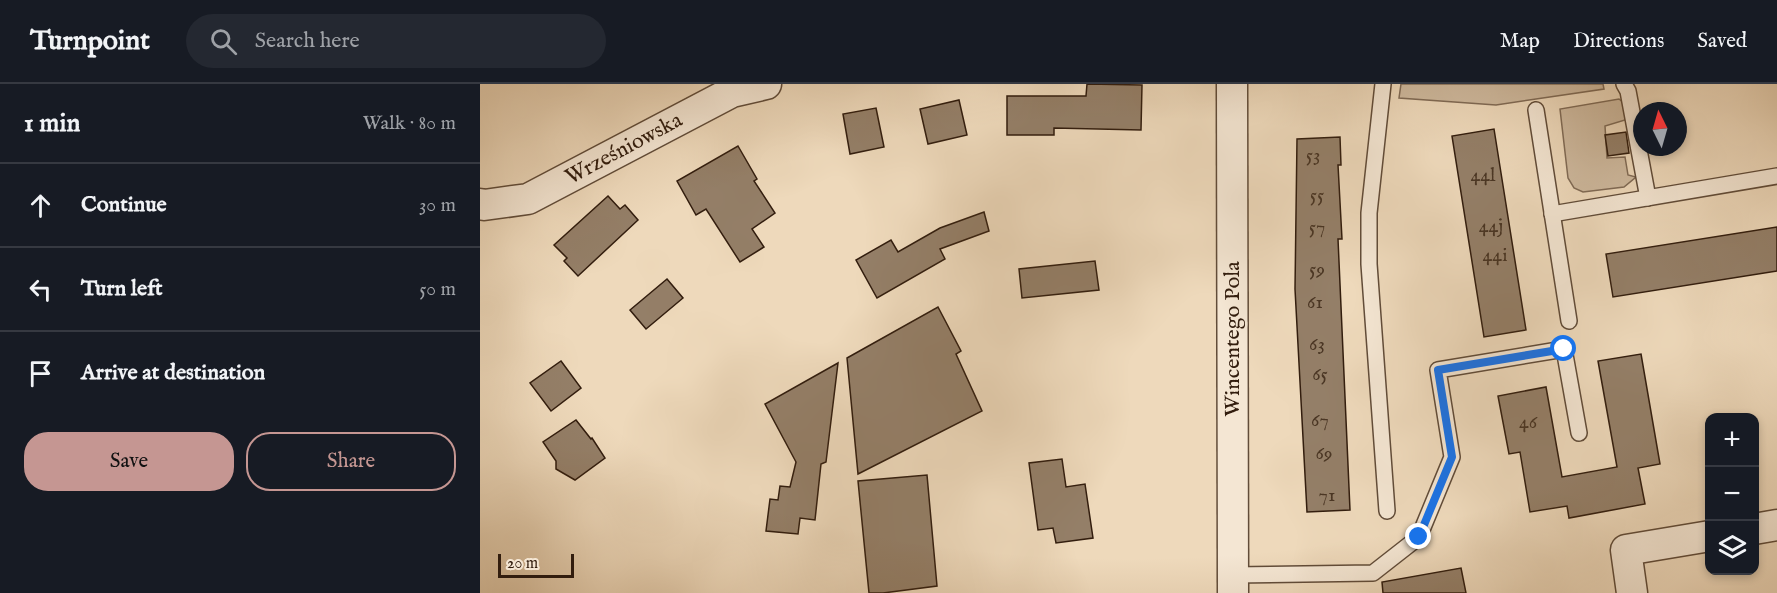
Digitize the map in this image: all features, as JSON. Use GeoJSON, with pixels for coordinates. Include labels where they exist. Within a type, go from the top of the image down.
{"type":"FeatureCollection","features":[{"type":"Feature","properties":{"kind":"street","name":"Wrześniowska"},"geometry":{"type":"LineString","coordinates":[[480,204],[528,199],[732,92],[766,84]]}},
{"type":"Feature","properties":{"kind":"street","name":"Wincentego Pola"},"geometry":{"type":"LineString","coordinates":[[1232,84],[1233,584]]}},
{"type":"Feature","properties":{"kind":"street"},"geometry":{"type":"LineString","coordinates":[[1759,527],[1777,525]]}},
{"type":"Feature","properties":{"kind":"street"},"geometry":{"type":"LineString","coordinates":[[1632,593],[1626,550],[1705,537]]}},
{"type":"Feature","properties":{"kind":"lane"},"geometry":{"type":"LineString","coordinates":[[1382,84],[1369,213],[1370,264],[1387,511]]}},
{"type":"Feature","properties":{"kind":"lane"},"geometry":{"type":"LineString","coordinates":[[1624,84],[1629,91],[1648,198]]}},
{"type":"Feature","properties":{"kind":"lane"},"geometry":{"type":"LineString","coordinates":[[1536,110],[1569,321]]}},
{"type":"Feature","properties":{"kind":"lane"},"geometry":{"type":"LineString","coordinates":[[1552,214],[1777,176]]}},
{"type":"Feature","properties":{"kind":"lane"},"geometry":{"type":"LineString","coordinates":[[1233,584],[1374,573],[1419,537],[1452,457],[1438,370],[1564,349],[1579,433]]}},
{"type":"Feature","properties":{"kind":"shaded area"},"geometry":{"type":"Polygon","coordinates":[[[1401,84],[1603,84],[1604,89],[1496,105],[1399,98],[1401,84]]]}},
{"type":"Feature","properties":{"kind":"shaded area"},"geometry":{"type":"Polygon","coordinates":[[[1619,99],[1624,103],[1625,120],[1605,126],[1607,158],[1625,157],[1628,175],[1636,177],[1624,187],[1583,192],[1574,188],[1568,178],[1560,109],[1619,99]]]}},
{"type":"Feature","properties":{"kind":"building"},"geometry":{"type":"Polygon","coordinates":[[[1087,84],[1142,85],[1141,130],[1054,128],[1054,135],[1007,135],[1007,96],[1086,96],[1087,84]]]}},
{"type":"Feature","properties":{"kind":"building"},"geometry":{"type":"Polygon","coordinates":[[[959,100],[967,135],[928,144],[920,109],[959,100]]]}},
{"type":"Feature","properties":{"kind":"building"},"geometry":{"type":"Polygon","coordinates":[[[876,108],[884,147],[850,154],[843,114],[876,108]]]}},
{"type":"Feature","properties":{"kind":"building"},"geometry":{"type":"Polygon","coordinates":[[[1494,129],[1526,330],[1484,337],[1452,136],[1494,129]]]}},
{"type":"Feature","properties":{"kind":"building"},"geometry":{"type":"Polygon","coordinates":[[[1626,132],[1629,153],[1608,156],[1605,135],[1626,132]]]}},
{"type":"Feature","properties":{"kind":"building"},"geometry":{"type":"Polygon","coordinates":[[[1340,137],[1341,165],[1338,165],[1342,239],[1338,239],[1350,510],[1307,512],[1295,289],[1297,139],[1340,137]]]}},
{"type":"Feature","properties":{"kind":"building"},"geometry":{"type":"Polygon","coordinates":[[[738,146],[757,179],[754,181],[775,213],[752,229],[764,247],[740,262],[706,209],[696,215],[677,181],[738,146]]]}},
{"type":"Feature","properties":{"kind":"building"},"geometry":{"type":"Polygon","coordinates":[[[608,196],[620,209],[625,205],[638,220],[578,276],[564,261],[567,258],[554,245],[608,196]]]}},
{"type":"Feature","properties":{"kind":"building"},"geometry":{"type":"Polygon","coordinates":[[[984,212],[989,231],[940,249],[945,259],[877,298],[856,260],[891,240],[898,252],[940,228],[984,212]]]}},
{"type":"Feature","properties":{"kind":"building"},"geometry":{"type":"Polygon","coordinates":[[[1777,227],[1777,271],[1613,297],[1606,254],[1777,227]]]}},
{"type":"Feature","properties":{"kind":"building"},"geometry":{"type":"Polygon","coordinates":[[[1095,261],[1099,290],[1022,298],[1019,269],[1095,261]]]}},
{"type":"Feature","properties":{"kind":"building"},"geometry":{"type":"Polygon","coordinates":[[[667,279],[683,298],[646,329],[630,310],[667,279]]]}},
{"type":"Feature","properties":{"kind":"building"},"geometry":{"type":"Polygon","coordinates":[[[938,307],[961,351],[956,354],[982,411],[858,474],[847,358],[938,307]]]}},
{"type":"Feature","properties":{"kind":"building"},"geometry":{"type":"Polygon","coordinates":[[[1641,354],[1660,464],[1638,468],[1645,504],[1569,518],[1567,506],[1530,512],[1520,452],[1509,454],[1498,396],[1546,387],[1562,477],[1617,467],[1598,361],[1641,354]]]}},
{"type":"Feature","properties":{"kind":"building"},"geometry":{"type":"Polygon","coordinates":[[[561,361],[581,388],[551,411],[530,383],[561,361]]]}},
{"type":"Feature","properties":{"kind":"building"},"geometry":{"type":"Polygon","coordinates":[[[838,363],[826,462],[821,464],[815,520],[800,518],[798,534],[766,531],[770,499],[778,500],[780,486],[790,487],[796,462],[765,404],[838,363]]]}},
{"type":"Feature","properties":{"kind":"building"},"geometry":{"type":"Polygon","coordinates":[[[576,420],[605,458],[575,480],[556,469],[556,461],[543,442],[576,420]]]}},
{"type":"Feature","properties":{"kind":"building"},"geometry":{"type":"Polygon","coordinates":[[[1062,459],[1066,487],[1085,484],[1093,538],[1056,543],[1053,528],[1038,530],[1029,463],[1062,459]]]}},
{"type":"Feature","properties":{"kind":"building"},"geometry":{"type":"Polygon","coordinates":[[[927,475],[937,586],[869,593],[858,481],[927,475]]]}},
{"type":"Feature","properties":{"kind":"building"},"geometry":{"type":"Polygon","coordinates":[[[1461,568],[1466,593],[1383,593],[1382,582],[1461,568]]]}},
{"type":"Feature","properties":{"kind":"route"},"geometry":{"type":"LineString","coordinates":[[1419,537],[1452,457],[1438,370],[1564,349]]}}]}
